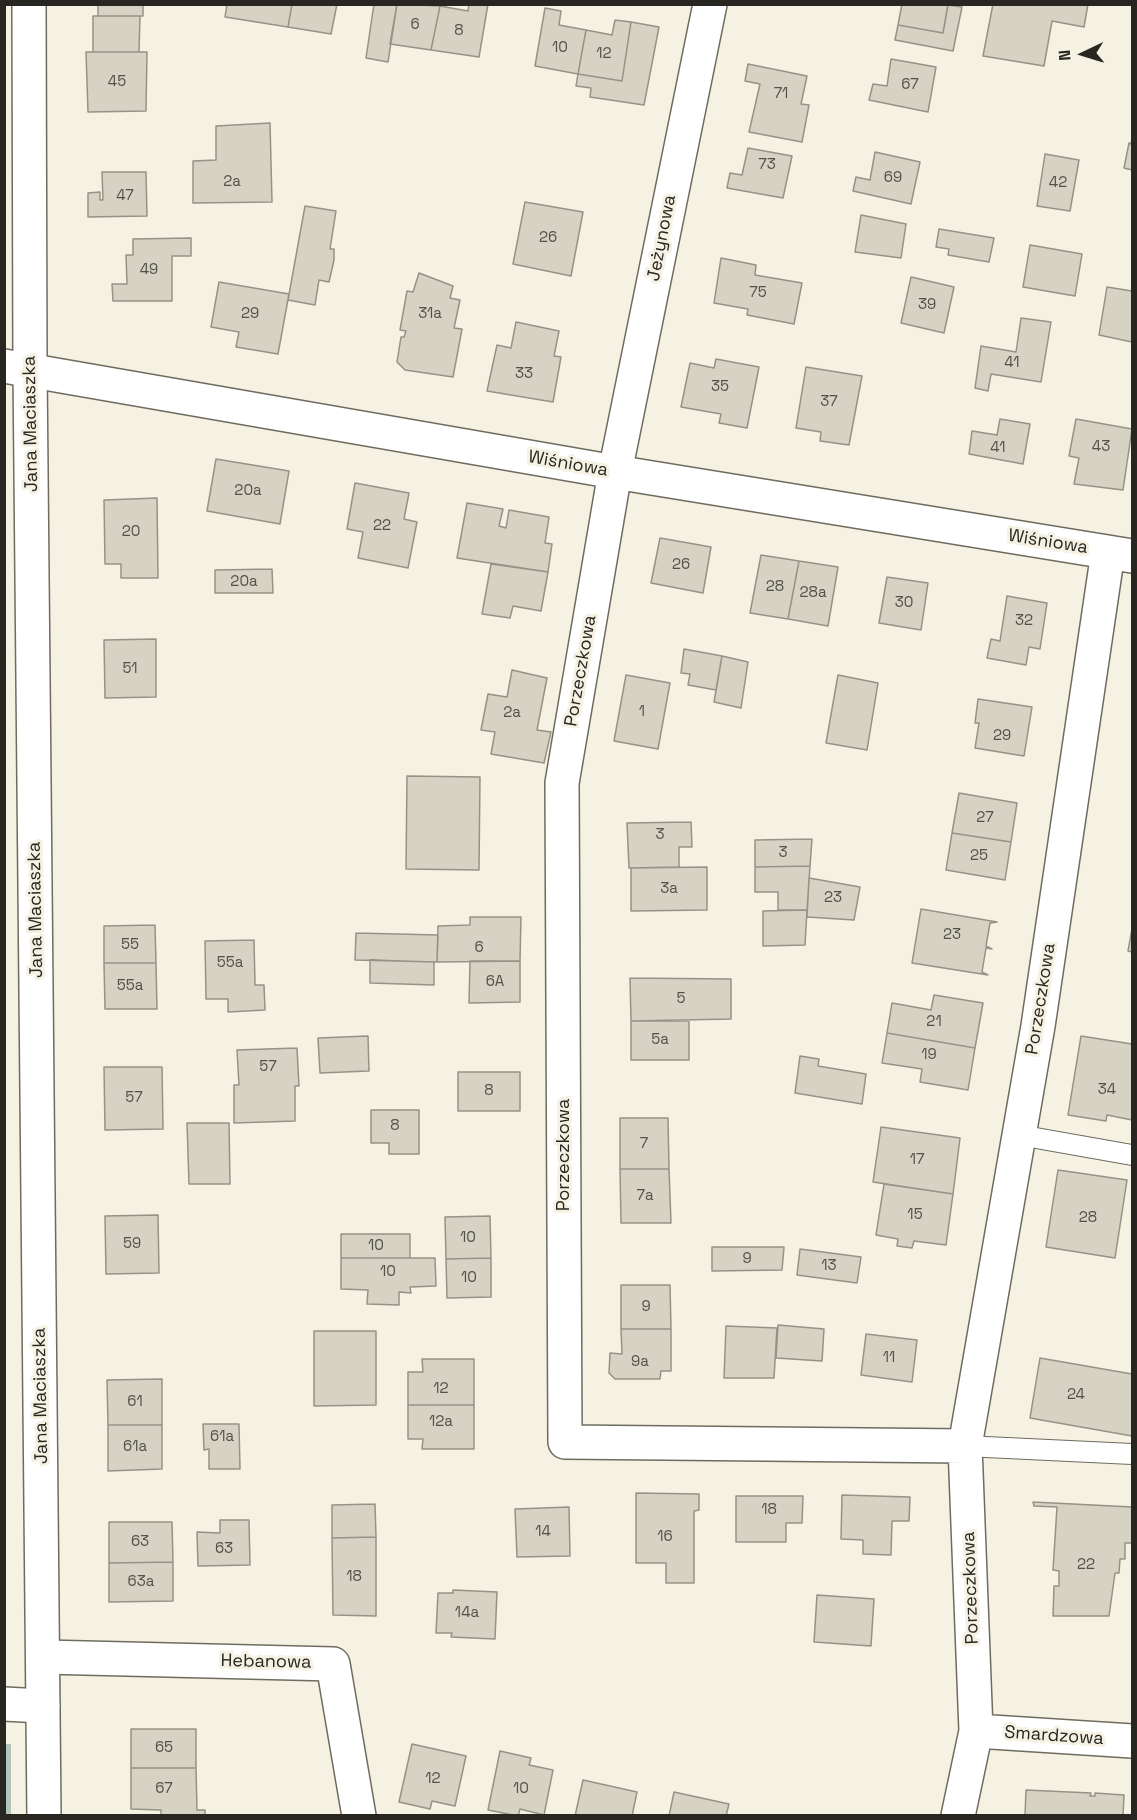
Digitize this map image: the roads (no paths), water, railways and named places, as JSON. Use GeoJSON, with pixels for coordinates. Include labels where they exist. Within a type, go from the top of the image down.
{"type":"FeatureCollection","features":[{"type":"Feature","properties":{"kind":"street","name":"Jana Maciaszka"},"geometry":{"type":"LineString","coordinates":[[29,4],[17,368],[44,1657],[44,1815]]}},
{"type":"Feature","properties":{"kind":"street","name":"Jeżynowa"},"geometry":{"type":"LineString","coordinates":[[615,472],[710,4]]}},
{"type":"Feature","properties":{"kind":"street","name":"Wiśniowa"},"geometry":{"type":"LineString","coordinates":[[17,368],[615,472],[1120,554]]}},
{"type":"Feature","properties":{"kind":"street","name":"Porzeczkowa"},"geometry":{"type":"LineString","coordinates":[[615,472],[562,783],[565,1442],[965,1446]]}},
{"type":"Feature","properties":{"kind":"street","name":"Porzeczkowa"},"geometry":{"type":"LineString","coordinates":[[957,1815],[976,1731],[965,1446],[1120,554]]}},
{"type":"Feature","properties":{"kind":"street","name":"Hebanowa"},"geometry":{"type":"LineString","coordinates":[[44,1657],[333,1664],[359,1815]]}},
{"type":"Feature","properties":{"kind":"street"},"geometry":{"type":"LineString","coordinates":[[4,1704],[43,1706]]}},
{"type":"Feature","properties":{"kind":"street","name":"Smardzowa"},"geometry":{"type":"LineString","coordinates":[[976,1731],[1132,1741]]}},
{"type":"Feature","properties":{"kind":"lane"},"geometry":{"type":"LineString","coordinates":[[1019,1135],[1132,1155]]}},
{"type":"Feature","properties":{"kind":"lane"},"geometry":{"type":"LineString","coordinates":[[965,1446],[1132,1454]]}}]}
